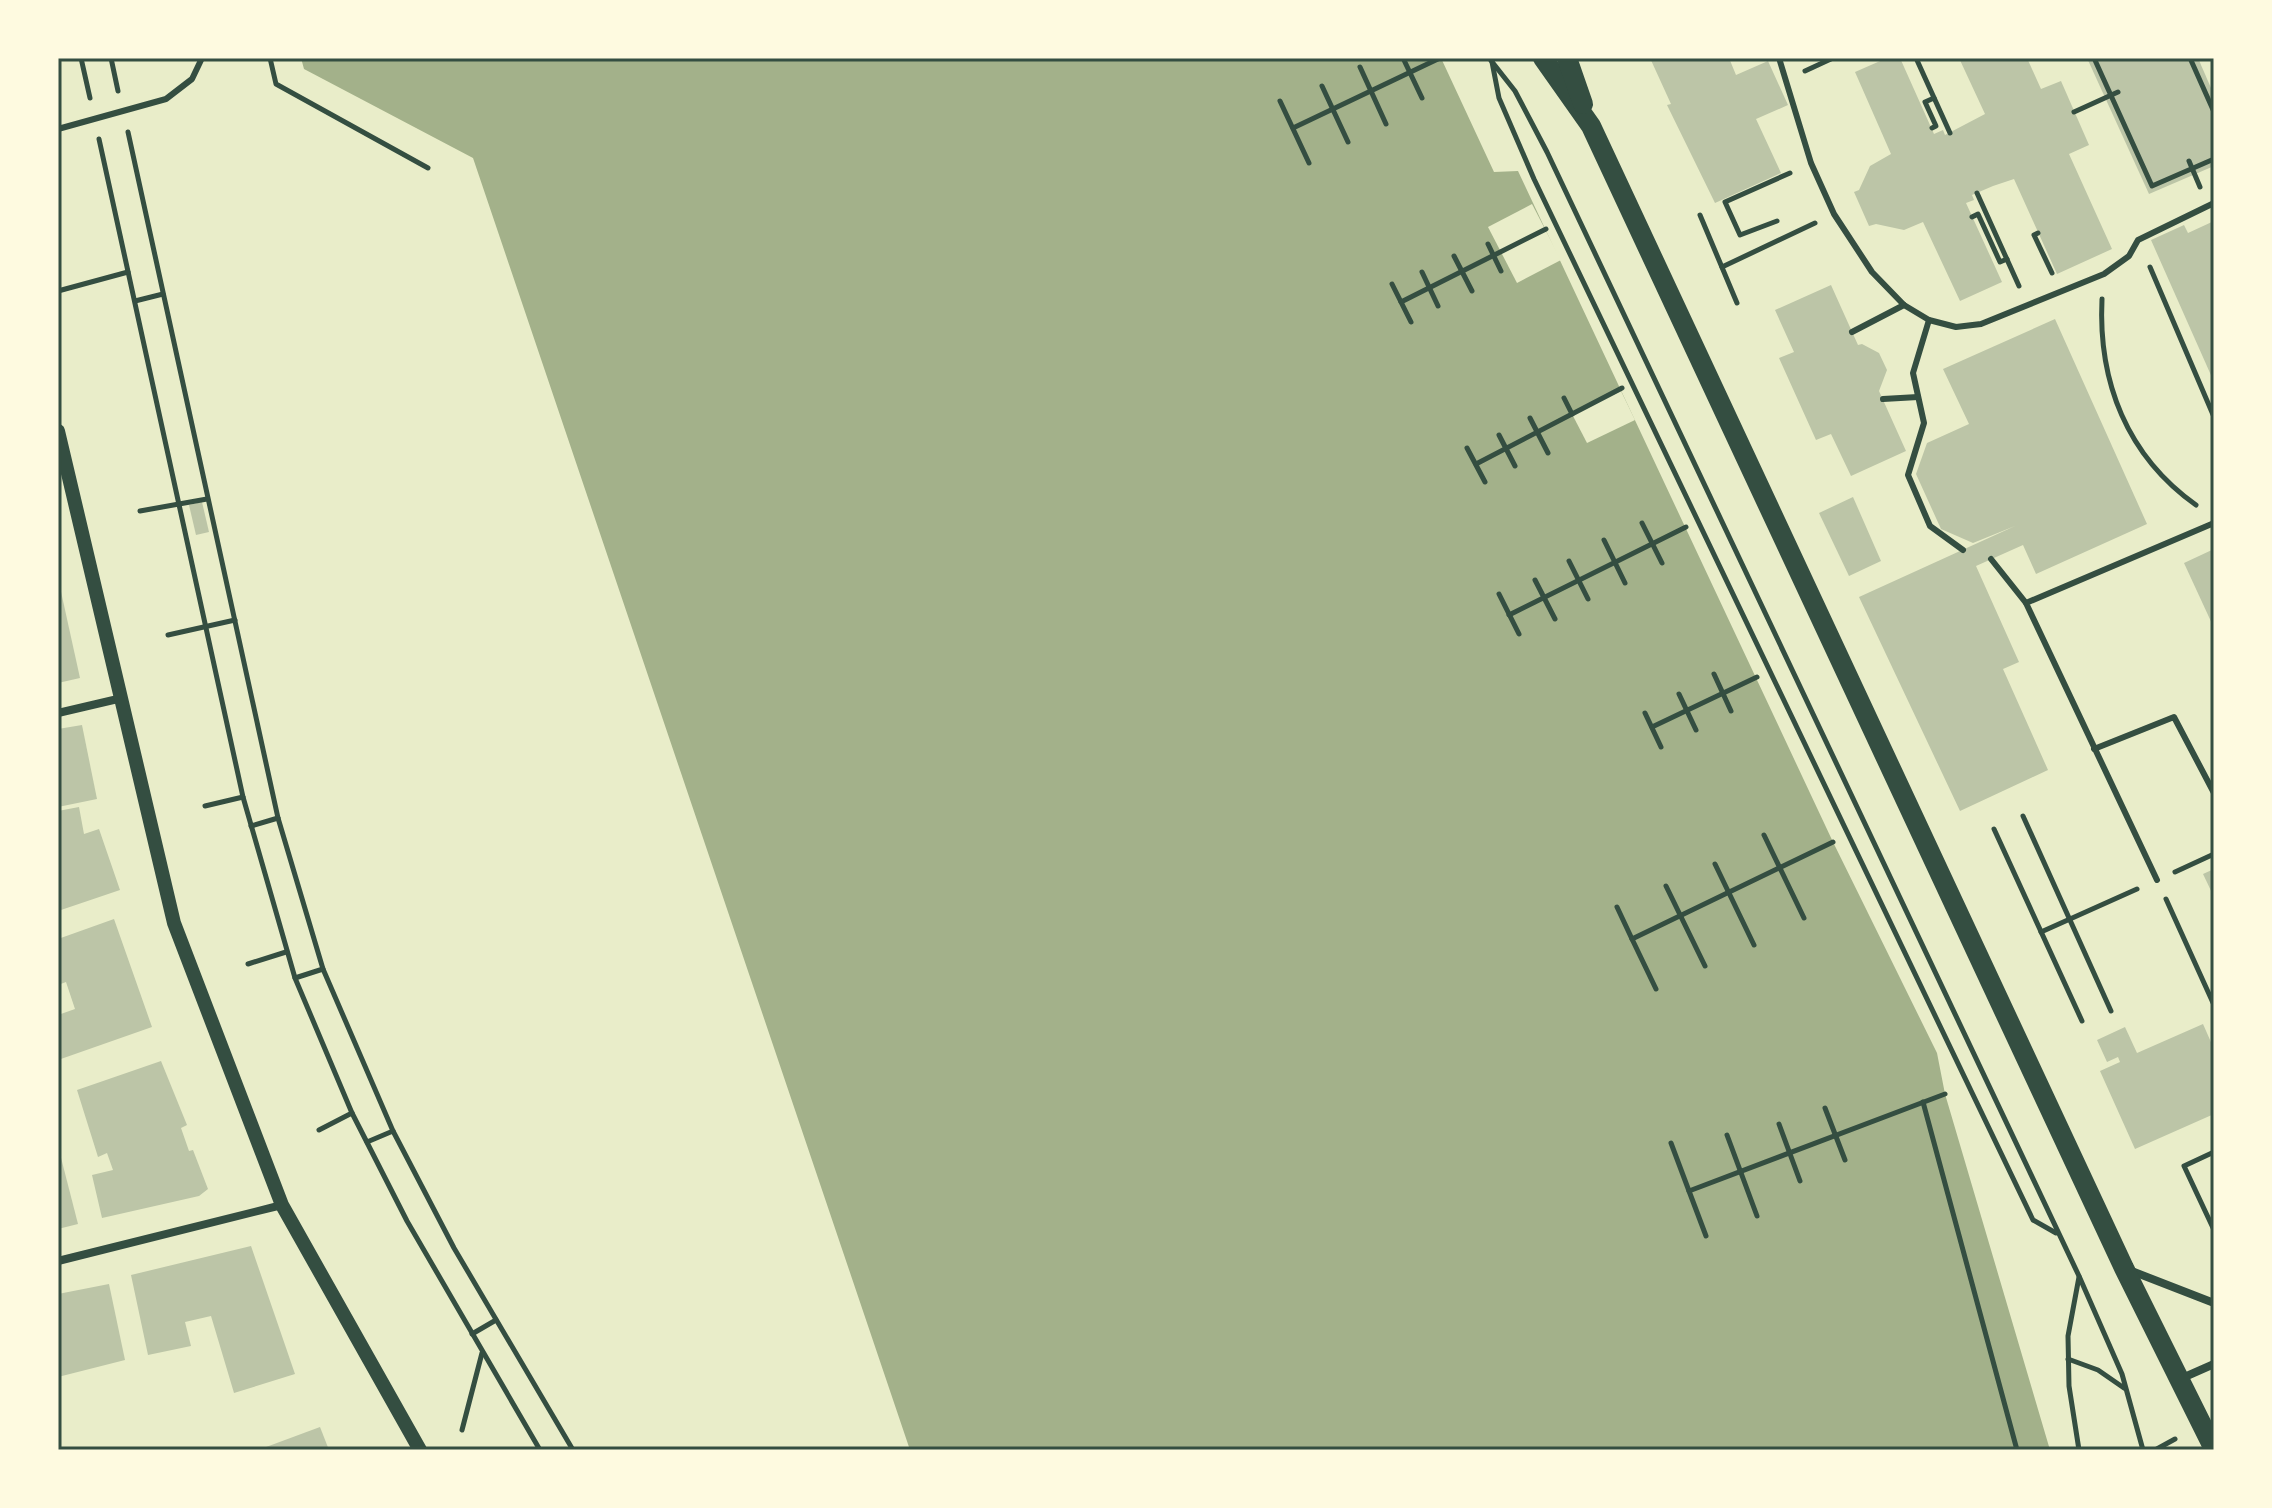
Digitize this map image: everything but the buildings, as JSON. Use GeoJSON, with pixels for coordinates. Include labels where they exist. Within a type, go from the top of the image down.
{"type":"FeatureCollection","features":[{"type":"Feature","properties":{"kind":"main road"},"geometry":{"type":"LineString","coordinates":[[1543,58],[1591,126]]}},
{"type":"Feature","properties":{"kind":"main road"},"geometry":{"type":"LineString","coordinates":[[1567,58],[1591,126],[2124,1268],[2214,1449]]}},
{"type":"Feature","properties":{"kind":"street"},"geometry":{"type":"LineString","coordinates":[[58,431],[174,923],[282,1205],[420,1450]]}},
{"type":"Feature","properties":{"kind":"street"},"geometry":{"type":"LineString","coordinates":[[58,713],[123,697]]}},
{"type":"Feature","properties":{"kind":"street"},"geometry":{"type":"LineString","coordinates":[[58,1261],[282,1205]]}},
{"type":"Feature","properties":{"kind":"street"},"geometry":{"type":"LineString","coordinates":[[2124,1268],[2214,1303]]}},
{"type":"Feature","properties":{"kind":"street"},"geometry":{"type":"LineString","coordinates":[[2180,1379],[2214,1364]]}},
{"type":"Feature","properties":{"kind":"lane"},"geometry":{"type":"LineString","coordinates":[[58,129],[166,99],[192,79],[202,58]]}},
{"type":"Feature","properties":{"kind":"lane"},"geometry":{"type":"LineString","coordinates":[[1779,58],[1811,163],[1834,214],[1872,272],[1904,305],[1929,320],[1956,327],[1981,324],[2104,274],[2129,256],[2138,240],[2214,203]]}},
{"type":"Feature","properties":{"kind":"lane"},"geometry":{"type":"LineString","coordinates":[[1852,332],[1904,305]]}},
{"type":"Feature","properties":{"kind":"lane"},"geometry":{"type":"LineString","coordinates":[[1929,320],[1913,373],[1924,423],[1908,475],[1930,526],[1963,550]]}},
{"type":"Feature","properties":{"kind":"lane"},"geometry":{"type":"LineString","coordinates":[[1883,399],[1918,397]]}},
{"type":"Feature","properties":{"kind":"lane"},"geometry":{"type":"LineString","coordinates":[[2026,603],[2214,523]]}},
{"type":"Feature","properties":{"kind":"lane"},"geometry":{"type":"LineString","coordinates":[[1991,559],[2026,603],[2157,880]]}},
{"type":"Feature","properties":{"kind":"lane"},"geometry":{"type":"LineString","coordinates":[[2094,749],[2174,717],[2214,793]]}},
{"type":"Feature","properties":{"kind":"path"},"geometry":{"type":"LineString","coordinates":[[81,58],[243,797],[286,952],[352,1113],[482,1352],[540,1450]]}},
{"type":"Feature","properties":{"kind":"path"},"geometry":{"type":"LineString","coordinates":[[111,58],[278,818],[323,969],[393,1131],[454,1248],[573,1450]]}},
{"type":"Feature","properties":{"kind":"path"},"geometry":{"type":"LineString","coordinates":[[270,58],[276,84],[428,168]]}},
{"type":"Feature","properties":{"kind":"path"},"geometry":{"type":"LineString","coordinates":[[1403,58],[1422,98]]}},
{"type":"Feature","properties":{"kind":"path"},"geometry":{"type":"LineString","coordinates":[[1293,128],[1440,58]]}},
{"type":"Feature","properties":{"kind":"path"},"geometry":{"type":"LineString","coordinates":[[1916,58],[1950,133]]}},
{"type":"Feature","properties":{"kind":"path"},"geometry":{"type":"LineString","coordinates":[[2094,58],[2115,94],[2152,186],[2214,159]]}},
{"type":"Feature","properties":{"kind":"path"},"geometry":{"type":"LineString","coordinates":[[1490,60],[1499,98],[1534,179],[2033,1220],[2058,1234]]}},
{"type":"Feature","properties":{"kind":"path"},"geometry":{"type":"LineString","coordinates":[[1490,60],[1515,91],[1547,152],[2079,1276],[2126,1389],[2143,1450]]}},
{"type":"Feature","properties":{"kind":"path"},"geometry":{"type":"LineString","coordinates":[[2190,60],[2214,112]]}},
{"type":"Feature","properties":{"kind":"path"},"geometry":{"type":"LineString","coordinates":[[1360,67],[1386,124]]}},
{"type":"Feature","properties":{"kind":"path"},"geometry":{"type":"LineString","coordinates":[[1322,86],[1348,142]]}},
{"type":"Feature","properties":{"kind":"path"},"geometry":{"type":"LineString","coordinates":[[2074,112],[2115,94]]}},
{"type":"Feature","properties":{"kind":"path"},"geometry":{"type":"LineString","coordinates":[[1932,128],[1936,126],[1925,102],[1934,98]]}},
{"type":"Feature","properties":{"kind":"path"},"geometry":{"type":"LineString","coordinates":[[1280,101],[1309,163]]}},
{"type":"Feature","properties":{"kind":"path"},"geometry":{"type":"LineString","coordinates":[[1777,221],[1740,235],[1725,202],[1811,163]]}},
{"type":"Feature","properties":{"kind":"path"},"geometry":{"type":"LineString","coordinates":[[1977,193],[2027,305]]}},
{"type":"Feature","properties":{"kind":"path"},"geometry":{"type":"LineString","coordinates":[[1722,267],[1834,214]]}},
{"type":"Feature","properties":{"kind":"path"},"geometry":{"type":"LineString","coordinates":[[1972,217],[1978,214],[2000,262],[2007,259]]}},
{"type":"Feature","properties":{"kind":"path"},"geometry":{"type":"LineString","coordinates":[[1700,215],[1737,303]]}},
{"type":"Feature","properties":{"kind":"path"},"geometry":{"type":"LineString","coordinates":[[1401,302],[1546,229]]}},
{"type":"Feature","properties":{"kind":"path"},"geometry":{"type":"LineString","coordinates":[[2038,233],[2034,235],[2045,259]]}},
{"type":"Feature","properties":{"kind":"path"},"geometry":{"type":"LineString","coordinates":[[2138,240],[2214,417]]}},
{"type":"Feature","properties":{"kind":"path"},"geometry":{"type":"LineString","coordinates":[[1488,244],[1501,271]]}},
{"type":"Feature","properties":{"kind":"path"},"geometry":{"type":"LineString","coordinates":[[1454,256],[1472,291]]}},
{"type":"Feature","properties":{"kind":"path"},"geometry":{"type":"LineString","coordinates":[[58,291],[128,272]]}},
{"type":"Feature","properties":{"kind":"path"},"geometry":{"type":"LineString","coordinates":[[1422,272],[1438,306]]}},
{"type":"Feature","properties":{"kind":"path"},"geometry":{"type":"LineString","coordinates":[[2104,274],[2101,324],[2106,375],[2120,417],[2144,456],[2174,490],[2205,510]]}},
{"type":"Feature","properties":{"kind":"path"},"geometry":{"type":"LineString","coordinates":[[1392,284],[1411,322]]}},
{"type":"Feature","properties":{"kind":"path"},"geometry":{"type":"LineString","coordinates":[[135,301],[163,294]]}},
{"type":"Feature","properties":{"kind":"path"},"geometry":{"type":"LineString","coordinates":[[1476,464],[1622,388]]}},
{"type":"Feature","properties":{"kind":"path"},"geometry":{"type":"LineString","coordinates":[[1564,398],[1572,414]]}},
{"type":"Feature","properties":{"kind":"path"},"geometry":{"type":"LineString","coordinates":[[1530,418],[1548,453]]}},
{"type":"Feature","properties":{"kind":"path"},"geometry":{"type":"LineString","coordinates":[[1499,435],[1515,466]]}},
{"type":"Feature","properties":{"kind":"path"},"geometry":{"type":"LineString","coordinates":[[1467,448],[1485,482]]}},
{"type":"Feature","properties":{"kind":"path"},"geometry":{"type":"LineString","coordinates":[[140,511],[207,499]]}},
{"type":"Feature","properties":{"kind":"path"},"geometry":{"type":"LineString","coordinates":[[1642,523],[1662,563]]}},
{"type":"Feature","properties":{"kind":"path"},"geometry":{"type":"LineString","coordinates":[[1509,615],[1686,527]]}},
{"type":"Feature","properties":{"kind":"path"},"geometry":{"type":"LineString","coordinates":[[1604,540],[1625,583]]}},
{"type":"Feature","properties":{"kind":"path"},"geometry":{"type":"LineString","coordinates":[[1569,561],[1588,599]]}},
{"type":"Feature","properties":{"kind":"path"},"geometry":{"type":"LineString","coordinates":[[1535,580],[1555,619]]}},
{"type":"Feature","properties":{"kind":"path"},"geometry":{"type":"LineString","coordinates":[[1499,594],[1519,634]]}},
{"type":"Feature","properties":{"kind":"path"},"geometry":{"type":"LineString","coordinates":[[168,635],[235,620]]}},
{"type":"Feature","properties":{"kind":"path"},"geometry":{"type":"LineString","coordinates":[[1714,674],[1731,711]]}},
{"type":"Feature","properties":{"kind":"path"},"geometry":{"type":"LineString","coordinates":[[1652,727],[1757,677]]}},
{"type":"Feature","properties":{"kind":"path"},"geometry":{"type":"LineString","coordinates":[[1679,694],[1696,730]]}},
{"type":"Feature","properties":{"kind":"path"},"geometry":{"type":"LineString","coordinates":[[1645,713],[1661,747]]}},
{"type":"Feature","properties":{"kind":"path"},"geometry":{"type":"LineString","coordinates":[[205,806],[243,797]]}},
{"type":"Feature","properties":{"kind":"path"},"geometry":{"type":"LineString","coordinates":[[2023,816],[2111,1011]]}},
{"type":"Feature","properties":{"kind":"path"},"geometry":{"type":"LineString","coordinates":[[251,826],[278,818]]}},
{"type":"Feature","properties":{"kind":"path"},"geometry":{"type":"LineString","coordinates":[[1994,829],[2082,1021]]}},
{"type":"Feature","properties":{"kind":"path"},"geometry":{"type":"LineString","coordinates":[[1764,835],[1804,918]]}},
{"type":"Feature","properties":{"kind":"path"},"geometry":{"type":"LineString","coordinates":[[1632,939],[1833,842]]}},
{"type":"Feature","properties":{"kind":"path"},"geometry":{"type":"LineString","coordinates":[[2041,932],[2214,854]]}},
{"type":"Feature","properties":{"kind":"path"},"geometry":{"type":"LineString","coordinates":[[1715,864],[1754,945]]}},
{"type":"Feature","properties":{"kind":"path"},"geometry":{"type":"LineString","coordinates":[[2157,880],[2214,1005]]}},
{"type":"Feature","properties":{"kind":"path"},"geometry":{"type":"LineString","coordinates":[[1666,886],[1705,966]]}},
{"type":"Feature","properties":{"kind":"path"},"geometry":{"type":"LineString","coordinates":[[1617,907],[1656,989]]}},
{"type":"Feature","properties":{"kind":"path"},"geometry":{"type":"LineString","coordinates":[[248,964],[286,952]]}},
{"type":"Feature","properties":{"kind":"path"},"geometry":{"type":"LineString","coordinates":[[295,978],[323,969]]}},
{"type":"Feature","properties":{"kind":"path"},"geometry":{"type":"LineString","coordinates":[[1689,1191],[1945,1094]]}},
{"type":"Feature","properties":{"kind":"path"},"geometry":{"type":"LineString","coordinates":[[1923,1102],[2017,1450]]}},
{"type":"Feature","properties":{"kind":"path"},"geometry":{"type":"LineString","coordinates":[[1825,1108],[1845,1160]]}},
{"type":"Feature","properties":{"kind":"path"},"geometry":{"type":"LineString","coordinates":[[319,1130],[352,1113]]}},
{"type":"Feature","properties":{"kind":"path"},"geometry":{"type":"LineString","coordinates":[[1779,1124],[1800,1181]]}},
{"type":"Feature","properties":{"kind":"path"},"geometry":{"type":"LineString","coordinates":[[367,1142],[393,1131]]}},
{"type":"Feature","properties":{"kind":"path"},"geometry":{"type":"LineString","coordinates":[[1727,1135],[1757,1216]]}},
{"type":"Feature","properties":{"kind":"path"},"geometry":{"type":"LineString","coordinates":[[1671,1143],[1706,1236]]}},
{"type":"Feature","properties":{"kind":"path"},"geometry":{"type":"LineString","coordinates":[[2214,1152],[2184,1166],[2214,1230]]}},
{"type":"Feature","properties":{"kind":"path"},"geometry":{"type":"LineString","coordinates":[[2079,1276],[2068,1336],[2079,1450]]}},
{"type":"Feature","properties":{"kind":"path"},"geometry":{"type":"LineString","coordinates":[[472,1334],[496,1320]]}},
{"type":"Feature","properties":{"kind":"path"},"geometry":{"type":"LineString","coordinates":[[462,1430],[482,1352]]}},
{"type":"Feature","properties":{"kind":"path"},"geometry":{"type":"LineString","coordinates":[[2068,1359],[2098,1370],[2126,1389]]}},
{"type":"Feature","properties":{"kind":"shaded area"},"geometry":{"type":"Polygon","coordinates":[[[301,58],[1441,58],[1494,172],[1518,171],[1833,842],[1937,1053],[1945,1094],[2050,1450],[910,1450],[473,158],[304,69],[301,58]]]}},
{"type":"Feature","properties":{"kind":"pier"},"geometry":{"type":"Polygon","coordinates":[[[1532,204],[1561,260],[1517,283],[1488,227],[1532,204]]]}},
{"type":"Feature","properties":{"kind":"pier"},"geometry":{"type":"Polygon","coordinates":[[[1621,391],[1635,420],[1587,443],[1572,414],[1621,391]]]}}]}
